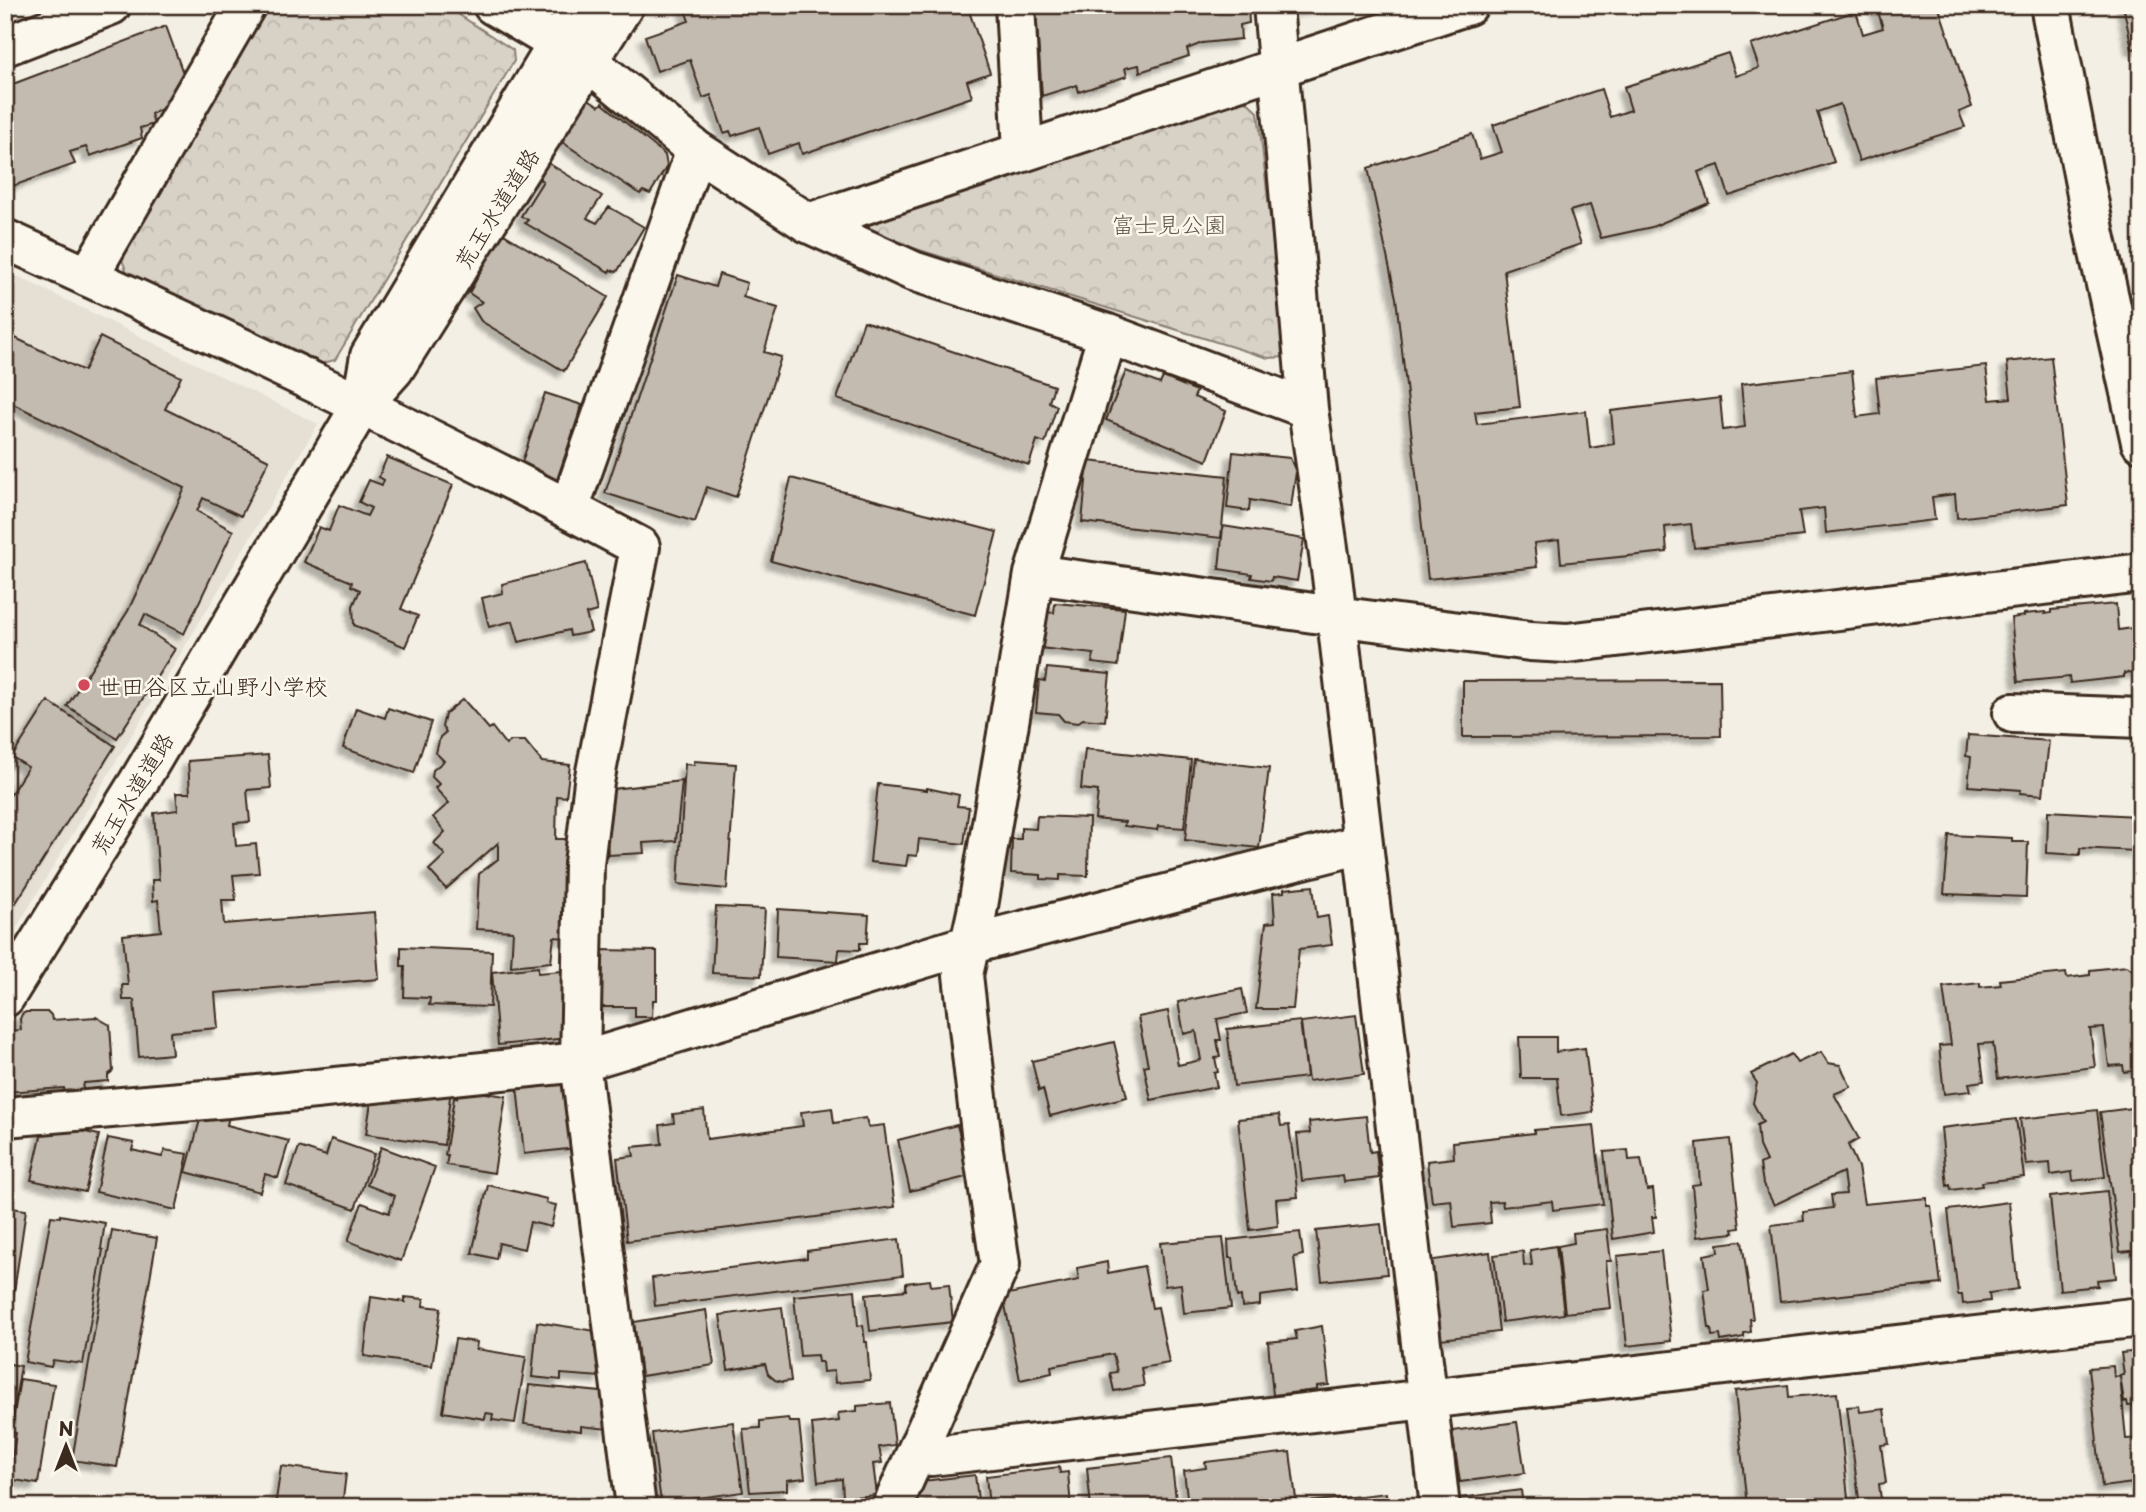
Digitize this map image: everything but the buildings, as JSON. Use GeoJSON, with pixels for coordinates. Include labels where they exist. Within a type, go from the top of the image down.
{"type":"FeatureCollection","features":[{"type":"Feature","properties":{"kind":"street"},"geometry":{"type":"LineString","coordinates":[[5,46],[111,5]]}},
{"type":"Feature","properties":{"kind":"street"},"geometry":{"type":"LineString","coordinates":[[88,277],[246,5]]}},
{"type":"Feature","properties":{"kind":"street"},"geometry":{"type":"LineString","coordinates":[[493,5],[589,62],[696,150],[808,223],[913,271],[1108,334],[1308,409]]}},
{"type":"Feature","properties":{"kind":"street","name":"荒玉水道道路"},"geometry":{"type":"LineString","coordinates":[[361,407],[370,356],[581,5]]}},
{"type":"Feature","properties":{"kind":"street","name":"荒玉水道道路"},"geometry":{"type":"LineString","coordinates":[[5,997],[138,783],[361,407],[394,369],[624,5]]}},
{"type":"Feature","properties":{"kind":"street"},"geometry":{"type":"LineString","coordinates":[[1015,5],[1023,151]]}},
{"type":"Feature","properties":{"kind":"street"},"geometry":{"type":"LineString","coordinates":[[1273,5],[1308,409],[1332,576],[1440,1507]]}},
{"type":"Feature","properties":{"kind":"street"},"geometry":{"type":"LineString","coordinates":[[808,223],[1468,5]]}},
{"type":"Feature","properties":{"kind":"street"},"geometry":{"type":"LineString","coordinates":[[2050,5],[2094,230],[2141,442]]}},
{"type":"Feature","properties":{"kind":"street"},"geometry":{"type":"LineString","coordinates":[[569,509],[696,150]]}},
{"type":"Feature","properties":{"kind":"street"},"geometry":{"type":"LineString","coordinates":[[5,239],[361,407],[569,509],[640,547],[590,809],[584,864],[580,1062],[636,1507]]}},
{"type":"Feature","properties":{"kind":"street"},"geometry":{"type":"LineString","coordinates":[[892,1507],[1000,1264],[983,1150],[963,975],[971,944],[1034,574],[1108,334]]}},
{"type":"Feature","properties":{"kind":"street"},"geometry":{"type":"LineString","coordinates":[[1034,574],[1335,616],[1530,641],[1567,643],[2141,573]]}},
{"type":"Feature","properties":{"kind":"street"},"geometry":{"type":"LineString","coordinates":[[2013,713],[2141,718]]}},
{"type":"Feature","properties":{"kind":"street"},"geometry":{"type":"LineString","coordinates":[[5,1117],[228,1098],[580,1062],[971,944],[1363,844]]}},
{"type":"Feature","properties":{"kind":"street"},"geometry":{"type":"LineString","coordinates":[[916,1451],[931,1456],[2141,1318]]}},
{"type":"Feature","properties":{"kind":"shaded area","name":"世田谷区立山野小学校"},"geometry":{"type":"Polygon","coordinates":[[[5,270],[318,424],[5,947],[5,270]]]}},
{"type":"Feature","properties":{"kind":"green space"},"geometry":{"type":"Polygon","coordinates":[[[268,5],[444,5],[513,50],[514,61],[335,360],[320,364],[128,275],[121,257],[268,5]]]}},
{"type":"Feature","properties":{"kind":"green space","name":"富士見公園"},"geometry":{"type":"Polygon","coordinates":[[[1241,96],[1258,112],[1286,357],[1268,358],[868,234],[869,212],[1241,96]]]}},
{"type":"Feature","properties":{"kind":"place","name":"世田谷区立山野小学校"},"geometry":{"type":"Point","coordinates":[84,685]}}]}
